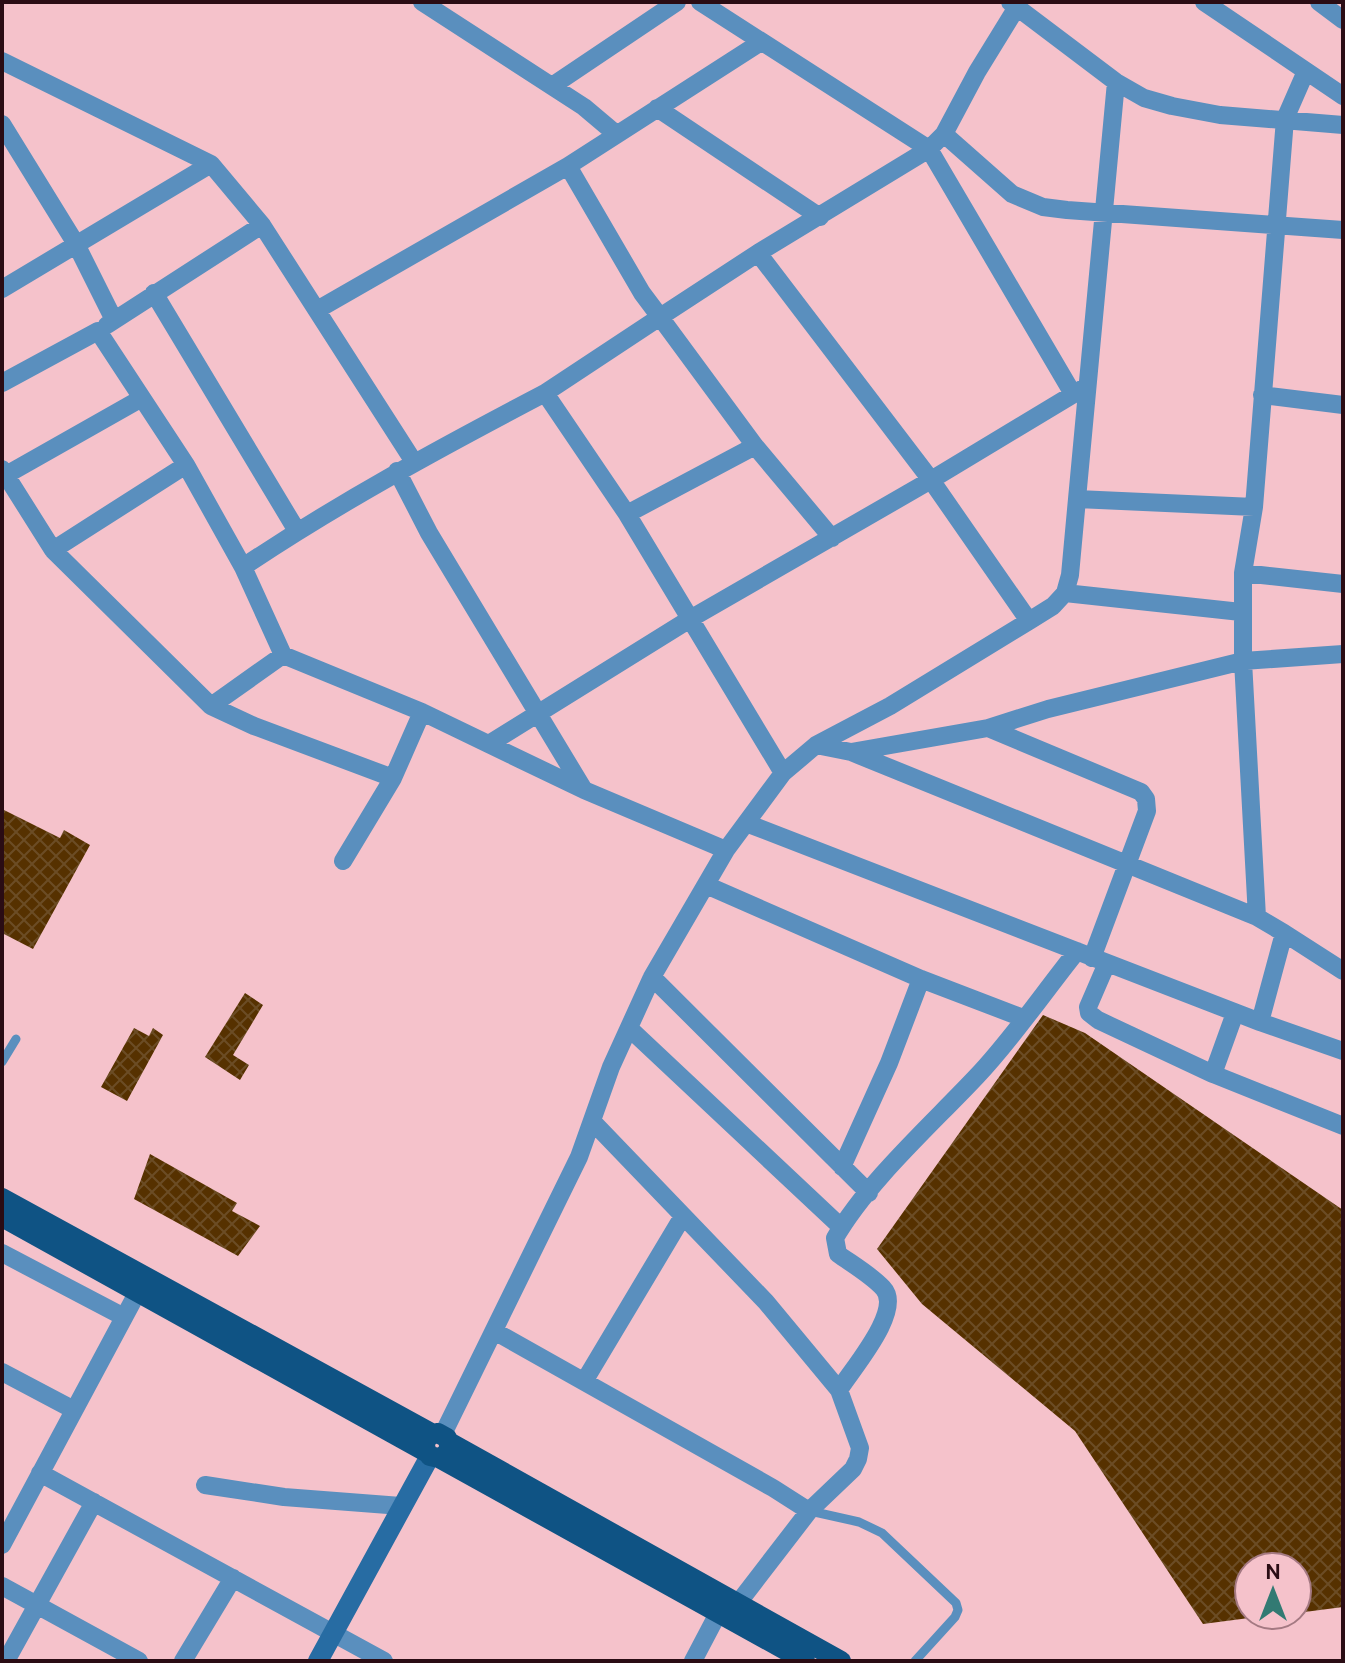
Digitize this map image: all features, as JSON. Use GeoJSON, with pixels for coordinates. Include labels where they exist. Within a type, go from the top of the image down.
{"type":"FeatureCollection","features":[{"type":"Feature","properties":{"kind":"main road"},"geometry":{"type":"LineString","coordinates":[[2,1198],[142,1284],[728,1604],[841,1661]]}},
{"type":"Feature","properties":{"kind":"main road"},"geometry":{"type":"LineString","coordinates":[[2,1217],[142,1284]]}},
{"type":"Feature","properties":{"kind":"main road"},"geometry":{"type":"LineString","coordinates":[[318,1661],[401,1506],[437,1446]]}},
{"type":"Feature","properties":{"kind":"main road"},"geometry":{"type":"LineString","coordinates":[[728,1604],[794,1658]]}},
{"type":"Feature","properties":{"kind":"street"},"geometry":{"type":"LineString","coordinates":[[422,2],[584,107],[616,134]]}},
{"type":"Feature","properties":{"kind":"street"},"geometry":{"type":"LineString","coordinates":[[552,86],[677,2]]}},
{"type":"Feature","properties":{"kind":"street"},"geometry":{"type":"LineString","coordinates":[[700,2],[929,149],[1080,390]]}},
{"type":"Feature","properties":{"kind":"street"},"geometry":{"type":"LineString","coordinates":[[1204,2],[1343,96]]}},
{"type":"Feature","properties":{"kind":"street"},"geometry":{"type":"LineString","coordinates":[[1319,2],[1343,20]]}},
{"type":"Feature","properties":{"kind":"street"},"geometry":{"type":"LineString","coordinates":[[243,567],[397,471],[545,393],[758,253],[929,149],[944,134],[1014,4],[1116,82],[1144,98],[1220,115],[1343,125]]}},
{"type":"Feature","properties":{"kind":"street"},"geometry":{"type":"LineString","coordinates":[[317,310],[568,166],[761,42]]}},
{"type":"Feature","properties":{"kind":"street"},"geometry":{"type":"LineString","coordinates":[[2,61],[211,164],[262,225],[414,462]]}},
{"type":"Feature","properties":{"kind":"street"},"geometry":{"type":"LineString","coordinates":[[1257,917],[1241,612],[1243,573],[1254,507],[1285,119],[1306,71]]}},
{"type":"Feature","properties":{"kind":"street"},"geometry":{"type":"LineString","coordinates":[[437,1446],[579,1157],[611,1067],[652,977],[726,850],[783,773],[816,745],[890,706],[1053,606],[1065,593],[1070,575],[1077,499],[1080,390],[1116,82]]}},
{"type":"Feature","properties":{"kind":"street"},"geometry":{"type":"LineString","coordinates":[[657,108],[820,217]]}},
{"type":"Feature","properties":{"kind":"street"},"geometry":{"type":"LineString","coordinates":[[2,124],[76,244],[114,320]]}},
{"type":"Feature","properties":{"kind":"street"},"geometry":{"type":"LineString","coordinates":[[944,134],[1012,194],[1043,207],[1343,230]]}},
{"type":"Feature","properties":{"kind":"street"},"geometry":{"type":"LineString","coordinates":[[2,289],[211,164]]}},
{"type":"Feature","properties":{"kind":"street"},"geometry":{"type":"LineString","coordinates":[[568,166],[642,293],[755,446],[832,538]]}},
{"type":"Feature","properties":{"kind":"street"},"geometry":{"type":"LineString","coordinates":[[2,383],[98,331],[262,225]]}},
{"type":"Feature","properties":{"kind":"street"},"geometry":{"type":"LineString","coordinates":[[758,253],[931,480],[1029,621]]}},
{"type":"Feature","properties":{"kind":"street"},"geometry":{"type":"LineString","coordinates":[[154,293],[297,531]]}},
{"type":"Feature","properties":{"kind":"street"},"geometry":{"type":"LineString","coordinates":[[98,331],[186,465],[243,567],[283,655],[422,712],[584,790],[726,850]]}},
{"type":"Feature","properties":{"kind":"street"},"geometry":{"type":"LineString","coordinates":[[489,744],[690,619],[1080,390]]}},
{"type":"Feature","properties":{"kind":"street"},"geometry":{"type":"LineString","coordinates":[[545,393],[627,514],[783,773]]}},
{"type":"Feature","properties":{"kind":"street"},"geometry":{"type":"LineString","coordinates":[[1262,395],[1343,405]]}},
{"type":"Feature","properties":{"kind":"street"},"geometry":{"type":"LineString","coordinates":[[142,398],[4,472],[53,550],[211,706],[254,726],[393,778]]}},
{"type":"Feature","properties":{"kind":"street"},"geometry":{"type":"LineString","coordinates":[[627,514],[755,446]]}},
{"type":"Feature","properties":{"kind":"street"},"geometry":{"type":"LineString","coordinates":[[53,550],[186,465]]}},
{"type":"Feature","properties":{"kind":"street"},"geometry":{"type":"LineString","coordinates":[[397,471],[429,533],[584,790]]}},
{"type":"Feature","properties":{"kind":"street"},"geometry":{"type":"LineString","coordinates":[[1077,499],[1254,507]]}},
{"type":"Feature","properties":{"kind":"street"},"geometry":{"type":"LineString","coordinates":[[1243,573],[1343,584]]}},
{"type":"Feature","properties":{"kind":"street"},"geometry":{"type":"LineString","coordinates":[[1065,593],[1241,612]]}},
{"type":"Feature","properties":{"kind":"street"},"geometry":{"type":"LineString","coordinates":[[851,752],[988,728],[1048,709],[1243,661],[1343,654]]}},
{"type":"Feature","properties":{"kind":"street"},"geometry":{"type":"LineString","coordinates":[[211,706],[283,655]]}},
{"type":"Feature","properties":{"kind":"street"},"geometry":{"type":"LineString","coordinates":[[343,861],[393,778],[422,712]]}},
{"type":"Feature","properties":{"kind":"street"},"geometry":{"type":"LineString","coordinates":[[988,728],[1141,792],[1146,799],[1147,811],[1092,957],[1089,1013],[1213,1074],[1343,1126]]}},
{"type":"Feature","properties":{"kind":"street"},"geometry":{"type":"LineString","coordinates":[[816,745],[851,752],[1257,917],[1343,971]]}},
{"type":"Feature","properties":{"kind":"street"},"geometry":{"type":"LineString","coordinates":[[746,823],[1235,1013],[1343,1051]]}},
{"type":"Feature","properties":{"kind":"street"},"geometry":{"type":"LineString","coordinates":[[706,885],[921,979],[1023,1018]]}},
{"type":"Feature","properties":{"kind":"street"},"geometry":{"type":"LineString","coordinates":[[1260,1022],[1284,933]]}},
{"type":"Feature","properties":{"kind":"street"},"geometry":{"type":"LineString","coordinates":[[839,1390],[884,1322],[890,1307],[885,1289],[838,1254],[835,1238],[841,1227],[941,1111],[978,1075],[1023,1018],[1092,957]]}},
{"type":"Feature","properties":{"kind":"street"},"geometry":{"type":"LineString","coordinates":[[652,977],[869,1193]]}},
{"type":"Feature","properties":{"kind":"street"},"geometry":{"type":"LineString","coordinates":[[842,1167],[889,1063],[921,979]]}},
{"type":"Feature","properties":{"kind":"street"},"geometry":{"type":"LineString","coordinates":[[1213,1074],[1235,1013]]}},
{"type":"Feature","properties":{"kind":"street"},"geometry":{"type":"LineString","coordinates":[[629,1028],[841,1227]]}},
{"type":"Feature","properties":{"kind":"street"},"geometry":{"type":"LineString","coordinates":[[592,1121],[766,1302],[839,1390],[860,1448],[853,1469],[809,1511],[728,1604],[693,1661]]}},
{"type":"Feature","properties":{"kind":"street"},"geometry":{"type":"LineString","coordinates":[[585,1380],[683,1216]]}},
{"type":"Feature","properties":{"kind":"street"},"geometry":{"type":"LineString","coordinates":[[2,1253],[124,1317]]}},
{"type":"Feature","properties":{"kind":"street"},"geometry":{"type":"LineString","coordinates":[[2,1545],[142,1284]]}},
{"type":"Feature","properties":{"kind":"street"},"geometry":{"type":"LineString","coordinates":[[494,1331],[585,1380],[809,1511]]}},
{"type":"Feature","properties":{"kind":"street"},"geometry":{"type":"LineString","coordinates":[[2,1372],[74,1410]]}},
{"type":"Feature","properties":{"kind":"street"},"geometry":{"type":"LineString","coordinates":[[40,1473],[384,1661]]}},
{"type":"Feature","properties":{"kind":"street"},"geometry":{"type":"LineString","coordinates":[[205,1485],[284,1497],[401,1506]]}},
{"type":"Feature","properties":{"kind":"street"},"geometry":{"type":"LineString","coordinates":[[6,1661],[94,1502]]}},
{"type":"Feature","properties":{"kind":"street"},"geometry":{"type":"LineString","coordinates":[[183,1661],[233,1578]]}},
{"type":"Feature","properties":{"kind":"street"},"geometry":{"type":"LineString","coordinates":[[2,1586],[118,1656],[139,1661]]}},
{"type":"Feature","properties":{"kind":"lane"},"geometry":{"type":"LineString","coordinates":[[2,1062],[16,1039]]}},
{"type":"Feature","properties":{"kind":"lane"},"geometry":{"type":"LineString","coordinates":[[809,1511],[859,1522],[882,1533],[956,1603],[958,1610],[955,1617],[915,1661]]}},
{"type":"Feature","properties":{"kind":"building"},"geometry":{"type":"Polygon","coordinates":[[[2,809],[60,838],[64,830],[90,845],[33,949],[2,933],[2,809]]]}},
{"type":"Feature","properties":{"kind":"building"},"geometry":{"type":"Polygon","coordinates":[[[245,993],[263,1005],[233,1055],[249,1065],[240,1080],[205,1057],[245,993]]]}},
{"type":"Feature","properties":{"kind":"building"},"geometry":{"type":"Polygon","coordinates":[[[1043,1015],[1085,1033],[1343,1210],[1343,1607],[1313,1611],[1313,1551],[1233,1551],[1233,1620],[1203,1624],[1075,1431],[922,1304],[877,1249],[1043,1015]]]}},
{"type":"Feature","properties":{"kind":"building"},"geometry":{"type":"Polygon","coordinates":[[[134,1028],[149,1036],[153,1028],[163,1035],[127,1101],[101,1087],[134,1028]]]}},
{"type":"Feature","properties":{"kind":"building"},"geometry":{"type":"Polygon","coordinates":[[[150,1154],[237,1203],[232,1211],[260,1226],[238,1256],[134,1199],[150,1154]]]}}]}
